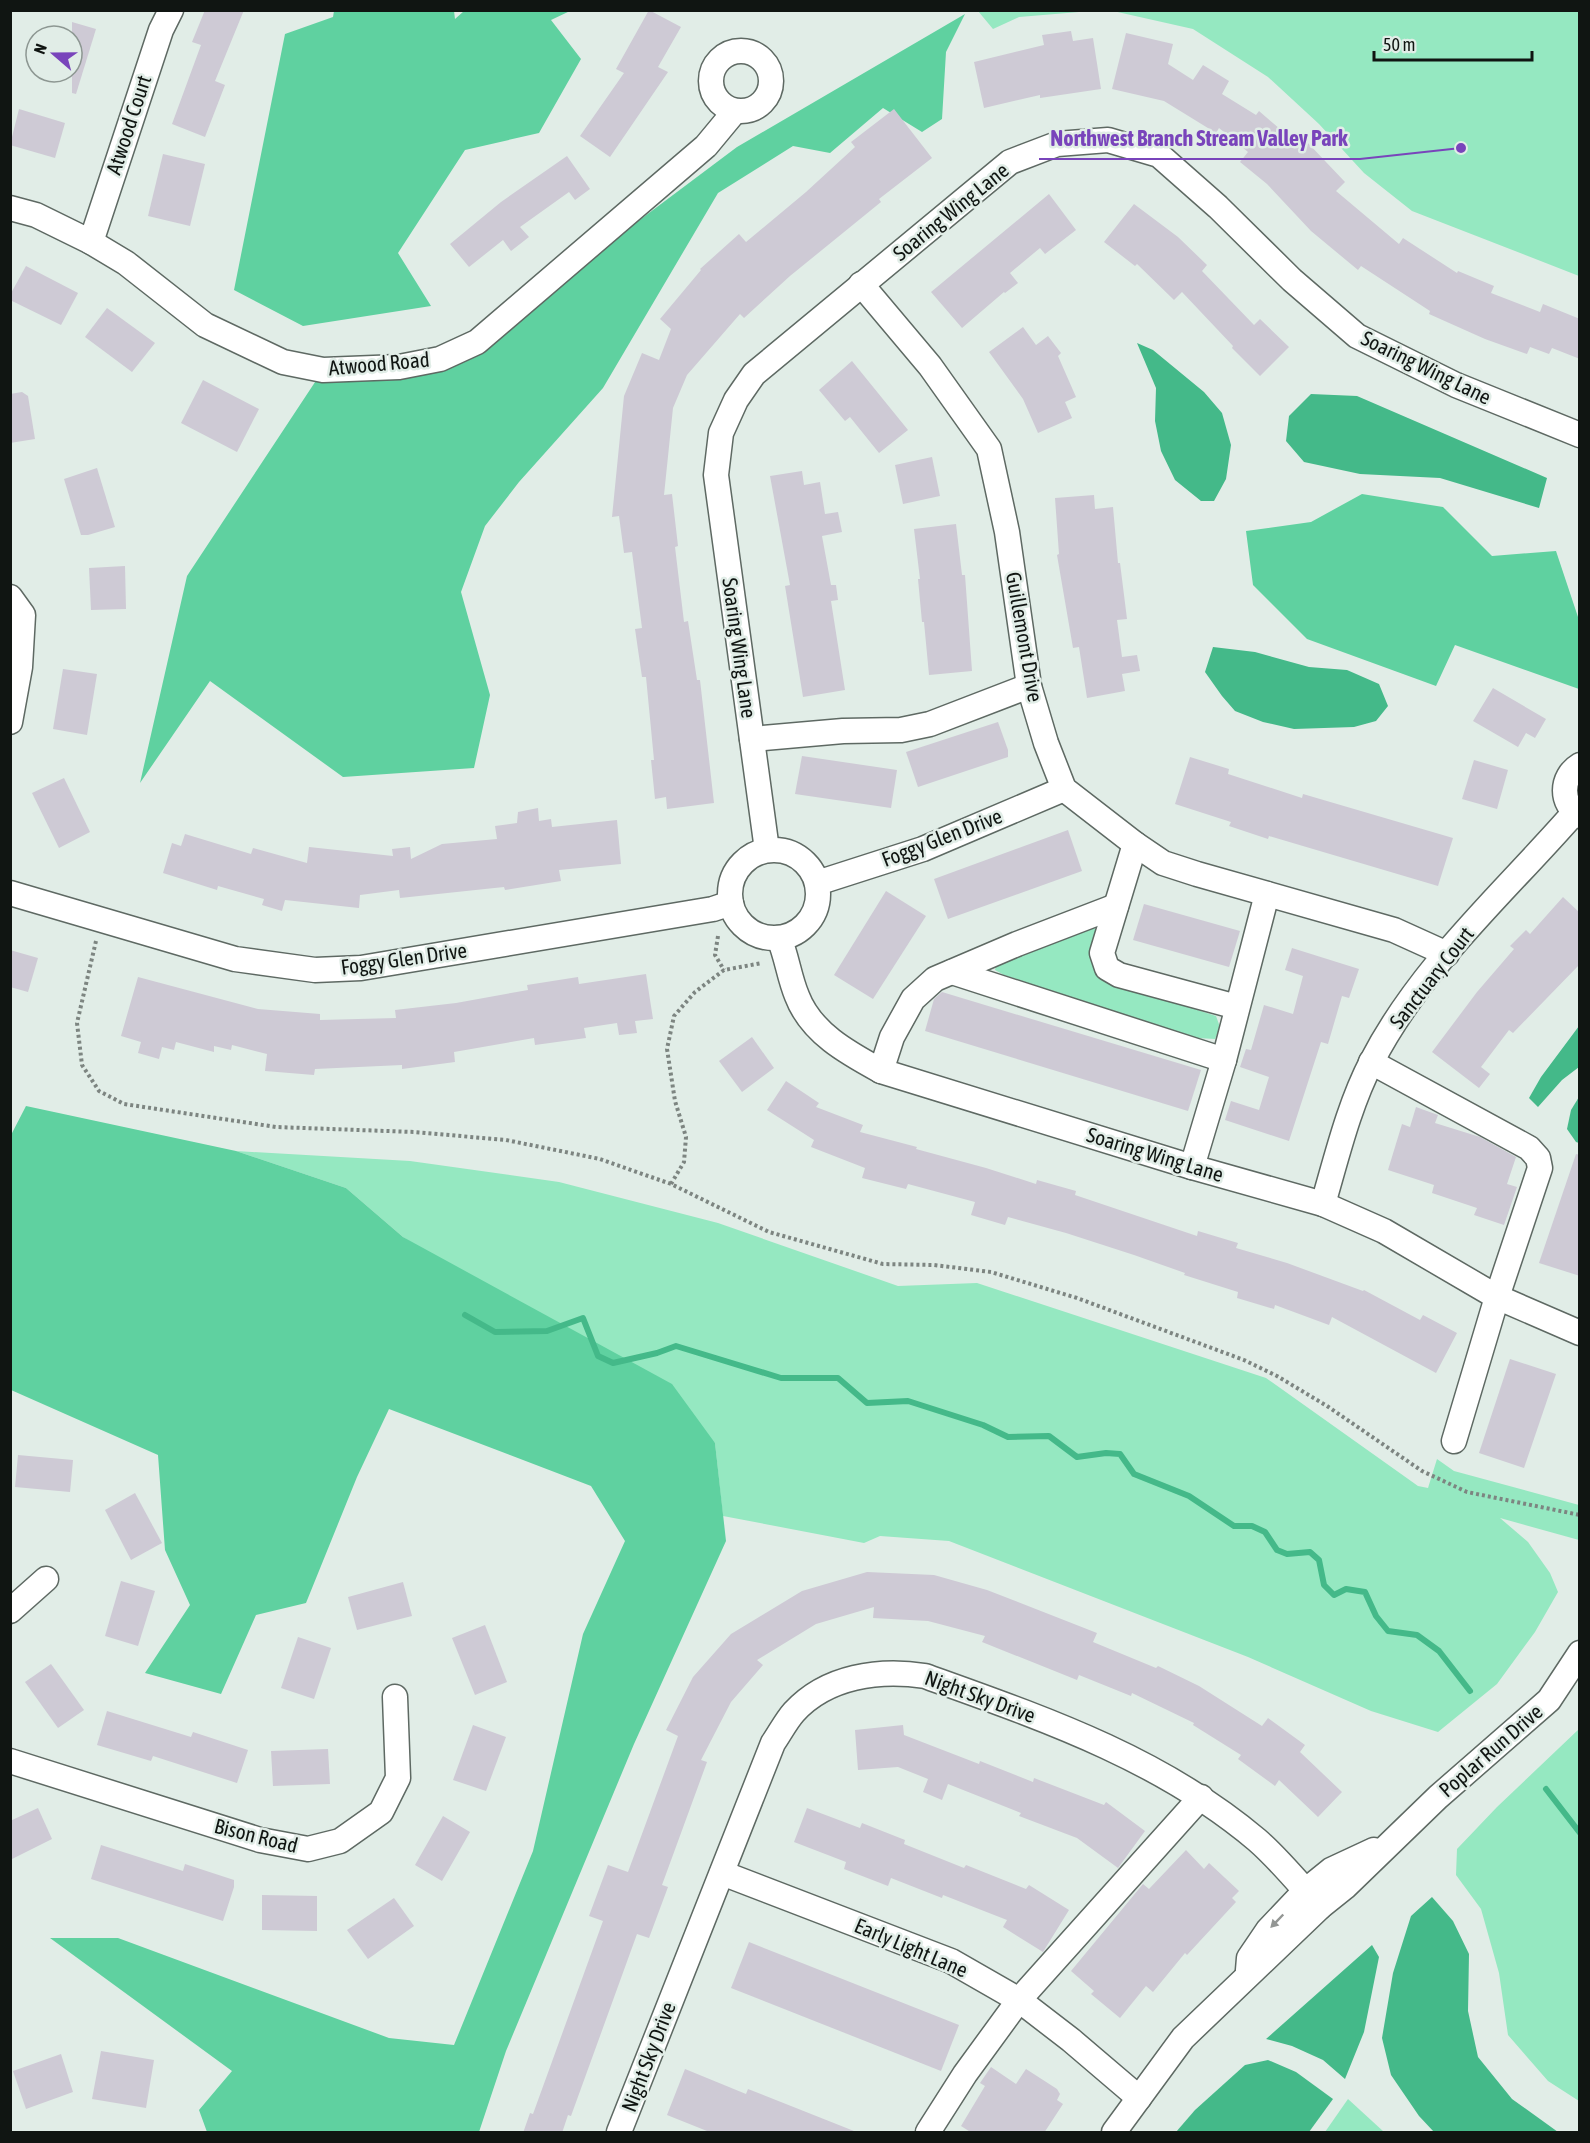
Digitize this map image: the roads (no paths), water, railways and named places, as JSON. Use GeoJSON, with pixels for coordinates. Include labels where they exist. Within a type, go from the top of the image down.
{"type":"FeatureCollection","features":[{"type":"Feature","properties":{"kind":"street","name":"Atwood Court"},"geometry":{"type":"LineString","coordinates":[[91,242],[161,30],[171,10]]}},
{"type":"Feature","properties":{"kind":"street","name":"Atwood Road"},"geometry":{"type":"LineString","coordinates":[[10,208],[36,215],[91,242],[126,263],[205,325],[283,362],[322,370],[399,367],[440,360],[477,342],[706,146],[735,111]]}},
{"type":"Feature","properties":{"kind":"street","name":"Soaring Wing Lane"},"geometry":{"type":"LineString","coordinates":[[767,850],[716,475],[721,433],[736,400],[754,374],[1010,162],[1057,144],[1108,140],[1159,155],[1218,207],[1292,280],[1357,336],[1456,385],[1580,435]]}},
{"type":"Feature","properties":{"kind":"street","name":"Guillemont Drive"},"geometry":{"type":"LineString","coordinates":[[861,285],[930,366],[989,449],[1006,532],[1029,686],[1046,742],[1064,789]]}},
{"type":"Feature","properties":{"kind":"street"},"geometry":{"type":"LineString","coordinates":[[10,722],[20,667],[17,606]]}},
{"type":"Feature","properties":{"kind":"street"},"geometry":{"type":"LineString","coordinates":[[752,739],[843,731],[901,730],[930,724],[1029,686]]}},
{"type":"Feature","properties":{"kind":"street","name":"Sanctuary Court"},"geometry":{"type":"LineString","coordinates":[[1323,1204],[1345,1127],[1371,1062],[1404,1007],[1447,954],[1577,814],[1568,805],[1565,785],[1569,775],[1580,765]]}},
{"type":"Feature","properties":{"kind":"street"},"geometry":{"type":"LineString","coordinates":[[1064,789],[1134,844],[1163,862],[1394,930],[1447,954]]}},
{"type":"Feature","properties":{"kind":"street","name":"Foggy Glen Drive"},"geometry":{"type":"LineString","coordinates":[[817,883],[923,849],[1064,789]]}},
{"type":"Feature","properties":{"kind":"street"},"geometry":{"type":"LineString","coordinates":[[1134,844],[1102,953],[1107,968],[1119,975],[1237,1007]]}},
{"type":"Feature","properties":{"kind":"street"},"geometry":{"type":"LineString","coordinates":[[767,850],[793,853],[812,871],[817,883],[818,898],[814,912],[806,925],[794,933],[779,938],[754,933],[743,926],[731,903],[730,889],[734,875],[742,863],[754,854],[767,850]]}},
{"type":"Feature","properties":{"kind":"street","name":"Foggy Glen Drive"},"geometry":{"type":"LineString","coordinates":[[10,893],[235,959],[315,969],[361,968],[713,909],[731,903]]}},
{"type":"Feature","properties":{"kind":"street"},"geometry":{"type":"LineString","coordinates":[[1192,1167],[1224,1060],[1268,894]]}},
{"type":"Feature","properties":{"kind":"street"},"geometry":{"type":"LineString","coordinates":[[881,1071],[892,1037],[913,999],[934,979],[1116,906]]}},
{"type":"Feature","properties":{"kind":"street","name":"Soaring Wing Lane"},"geometry":{"type":"LineString","coordinates":[[779,938],[797,997],[819,1030],[847,1053],[881,1071],[1192,1167],[1323,1204],[1384,1231],[1497,1297],[1580,1333]]}},
{"type":"Feature","properties":{"kind":"street"},"geometry":{"type":"LineString","coordinates":[[952,972],[1224,1060]]}},
{"type":"Feature","properties":{"kind":"street"},"geometry":{"type":"LineString","coordinates":[[1371,1062],[1511,1137],[1529,1148],[1538,1158],[1540,1168],[1497,1297],[1454,1441]]}},
{"type":"Feature","properties":{"kind":"street"},"geometry":{"type":"LineString","coordinates":[[10,1611],[46,1579]]}},
{"type":"Feature","properties":{"kind":"street","name":"Poplar Run Drive"},"geometry":{"type":"LineString","coordinates":[[1114,2133],[1183,2038],[1247,1977],[1312,1899],[1331,1870],[1392,1841],[1438,1797],[1549,1700],[1580,1653]]}},
{"type":"Feature","properties":{"kind":"street","name":"Night Sky Drive"},"geometry":{"type":"LineString","coordinates":[[620,2133],[773,1743],[794,1712],[820,1690],[847,1680],[872,1674],[899,1672],[925,1676],[1107,1745],[1155,1769],[1201,1797],[1258,1841],[1312,1899]]}},
{"type":"Feature","properties":{"kind":"street","name":"Bison Road"},"geometry":{"type":"LineString","coordinates":[[10,1761],[260,1840],[308,1849],[340,1841],[381,1812],[398,1778],[395,1697]]}},
{"type":"Feature","properties":{"kind":"street"},"geometry":{"type":"LineString","coordinates":[[928,2133],[965,2074],[1019,2000],[1201,1797]]}},
{"type":"Feature","properties":{"kind":"street","name":"Early Light Lane"},"geometry":{"type":"LineString","coordinates":[[722,1873],[951,1961],[1019,2000],[1071,2040],[1139,2098]]}},
{"type":"Feature","properties":{"kind":"waterway"},"geometry":{"type":"LineString","coordinates":[[465,1315],[495,1332],[547,1331],[583,1318],[598,1356],[613,1363],[657,1353],[676,1346],[781,1378],[838,1378],[867,1403],[908,1401],[983,1425],[1008,1437],[1049,1436],[1077,1457],[1106,1453],[1120,1454],[1134,1474],[1189,1496],[1234,1526],[1252,1526],[1265,1532],[1277,1550],[1287,1554],[1310,1552],[1319,1560],[1324,1585],[1334,1595],[1346,1589],[1365,1592],[1376,1616],[1388,1631],[1417,1635],[1439,1651],[1470,1691]]}},
{"type":"Feature","properties":{"kind":"waterway"},"geometry":{"type":"LineString","coordinates":[[1546,1789],[1580,1833]]}},
{"type":"Feature","properties":{"kind":"place","name":"Northwest Branch Stream Valley Park"},"geometry":{"type":"Point","coordinates":[1461,148]}}]}
